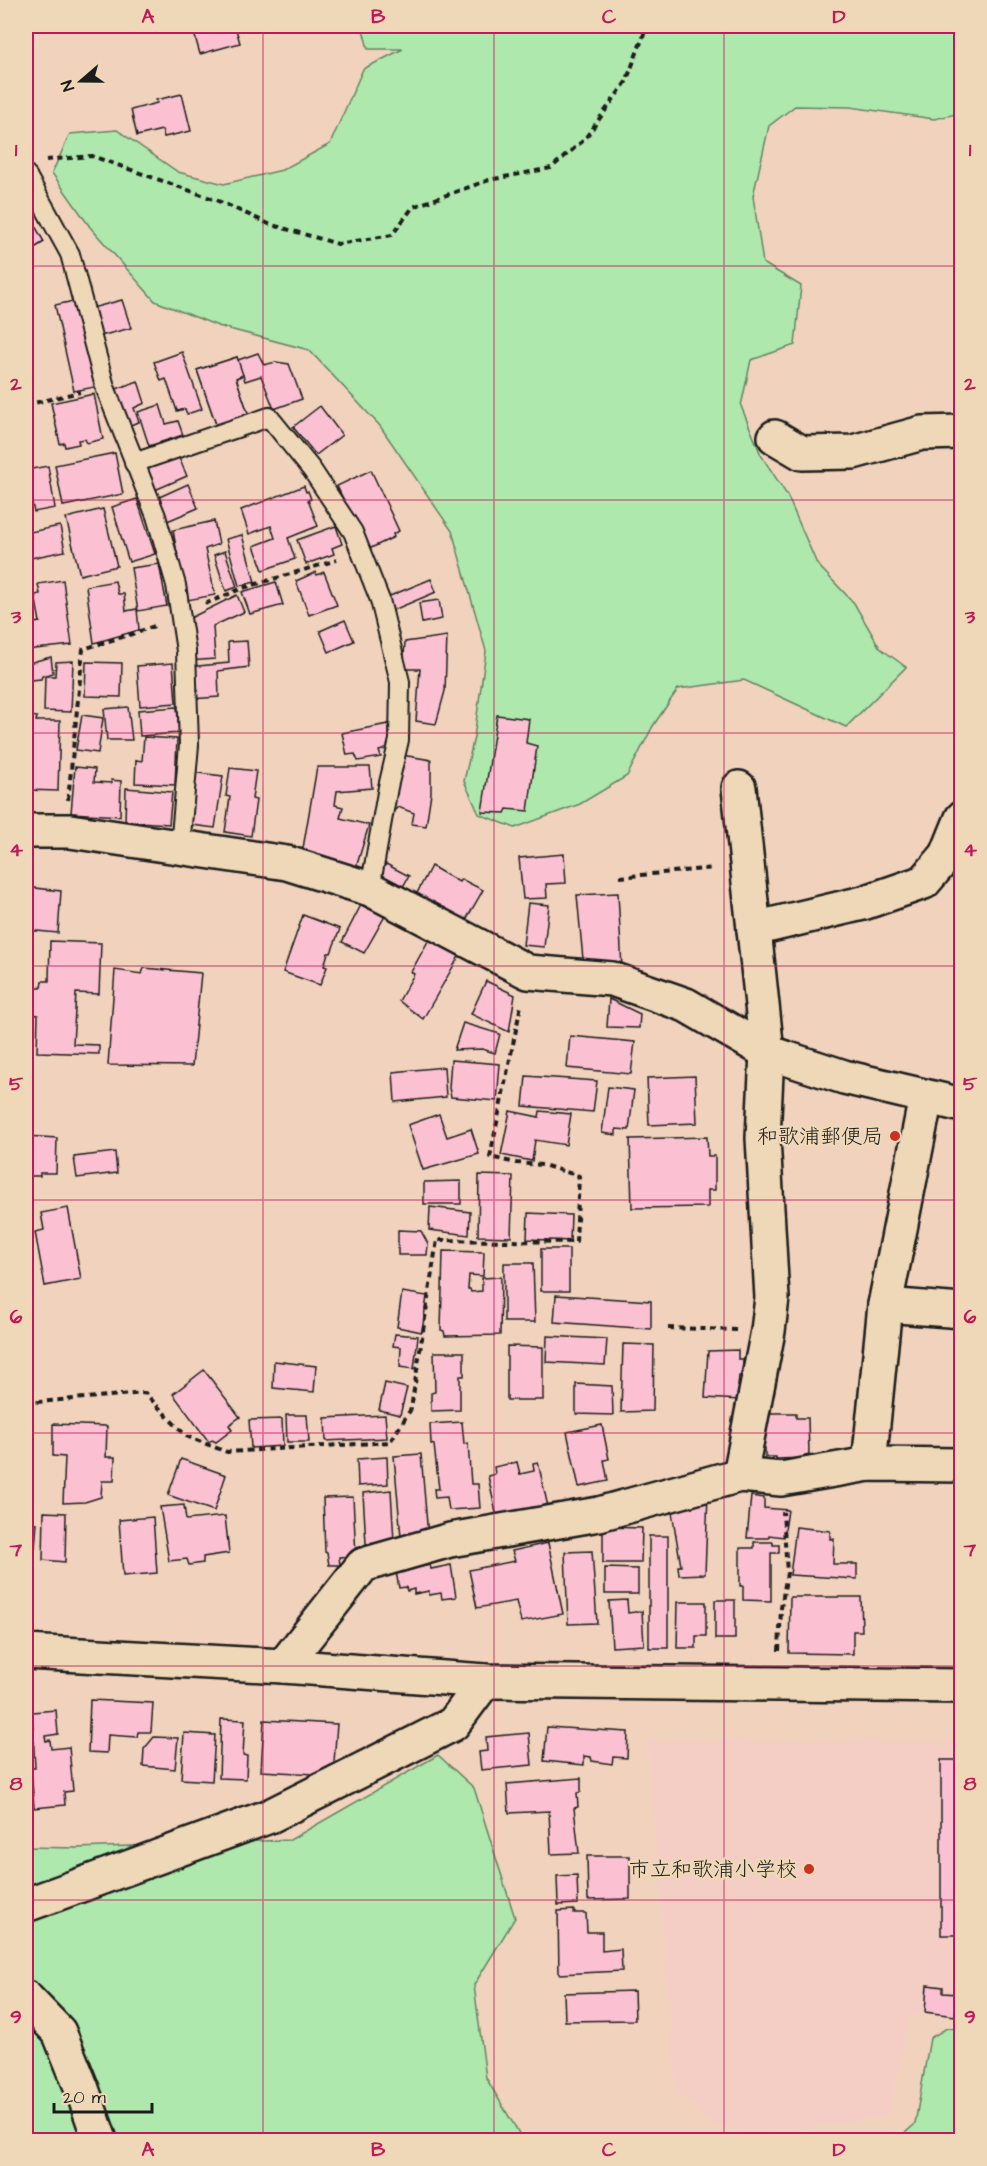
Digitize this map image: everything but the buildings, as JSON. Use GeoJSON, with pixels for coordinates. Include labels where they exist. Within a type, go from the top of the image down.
{"type":"FeatureCollection","features":[{"type":"Feature","properties":{"kind":"street"},"geometry":{"type":"LineString","coordinates":[[775,437],[802,453],[853,452],[922,433],[962,432]]}},
{"type":"Feature","properties":{"kind":"street"},"geometry":{"type":"LineString","coordinates":[[739,788],[767,1052],[763,1138],[772,1298],[768,1331],[740,1475]]}},
{"type":"Feature","properties":{"kind":"street"},"geometry":{"type":"LineString","coordinates":[[754,929],[863,903],[924,882],[947,855],[962,818]]}},
{"type":"Feature","properties":{"kind":"street"},"geometry":{"type":"LineString","coordinates":[[26,831],[70,831],[287,863],[370,889],[528,972],[612,979],[686,1005],[767,1052],[844,1077],[962,1105]]}},
{"type":"Feature","properties":{"kind":"street"},"geometry":{"type":"LineString","coordinates":[[869,1464],[885,1305],[926,1096]]}},
{"type":"Feature","properties":{"kind":"street"},"geometry":{"type":"LineString","coordinates":[[885,1305],[962,1311]]}},
{"type":"Feature","properties":{"kind":"street"},"geometry":{"type":"LineString","coordinates":[[282,1666],[363,1565],[450,1540],[599,1514],[740,1475],[782,1479],[869,1464],[962,1465]]}},
{"type":"Feature","properties":{"kind":"street"},"geometry":{"type":"LineString","coordinates":[[28,1654],[282,1666],[485,1681],[962,1686]]}},
{"type":"Feature","properties":{"kind":"street"},"geometry":{"type":"LineString","coordinates":[[26,1905],[270,1816],[453,1724],[485,1681]]}},
{"type":"Feature","properties":{"kind":"street"},"geometry":{"type":"LineString","coordinates":[[26,1998],[59,2032],[100,2140]]}},
{"type":"Feature","properties":{"kind":"lane"},"geometry":{"type":"LineString","coordinates":[[26,174],[70,254],[105,387],[156,516],[176,585],[186,651],[189,745],[180,848]]}},
{"type":"Feature","properties":{"kind":"lane"},"geometry":{"type":"LineString","coordinates":[[134,463],[269,417],[312,470],[353,532],[380,600],[400,682],[399,740],[388,787],[370,889]]}},
{"type":"Feature","properties":{"kind":"path"},"geometry":{"type":"LineString","coordinates":[[41,162],[48,159],[92,156],[216,200],[269,224],[338,244],[392,235],[413,207],[489,180],[550,168],[584,140],[626,82],[647,26]]}},
{"type":"Feature","properties":{"kind":"path"},"geometry":{"type":"LineString","coordinates":[[26,405],[105,387]]}},
{"type":"Feature","properties":{"kind":"path"},"geometry":{"type":"LineString","coordinates":[[620,877],[747,865]]}},
{"type":"Feature","properties":{"kind":"path"},"geometry":{"type":"LineString","coordinates":[[26,1403],[145,1393],[186,1436],[227,1452],[390,1442],[411,1408],[437,1240],[576,1242],[579,1176],[543,1165],[516,1163],[490,1156],[528,972]]}},
{"type":"Feature","properties":{"kind":"path"},"geometry":{"type":"LineString","coordinates":[[668,1328],[768,1331]]}},
{"type":"Feature","properties":{"kind":"path"},"geometry":{"type":"LineString","coordinates":[[780,1684],[781,1608],[787,1573],[782,1479]]}},
{"type":"Feature","properties":{"kind":"shaded area","name":"市立和歌浦小学校"},"geometry":{"type":"Polygon","coordinates":[[[647,1740],[961,1740],[961,1998],[908,2018],[890,2116],[755,2136],[712,2126],[676,2092],[647,1740]]]}},
{"type":"Feature","properties":{"kind":"green space"},"geometry":{"type":"Polygon","coordinates":[[[362,26],[961,26],[961,113],[934,119],[850,107],[795,106],[769,126],[753,196],[763,263],[801,286],[795,345],[751,360],[741,406],[761,455],[787,495],[817,564],[854,603],[880,648],[906,667],[846,727],[744,680],[678,689],[653,726],[627,776],[580,804],[515,828],[479,814],[464,781],[474,737],[486,651],[452,531],[380,426],[309,350],[218,326],[155,301],[90,227],[52,173],[70,134],[117,130],[178,172],[224,184],[282,170],[330,144],[363,69],[403,49],[368,49],[362,26]]]}},
{"type":"Feature","properties":{"kind":"green space"},"geometry":{"type":"Polygon","coordinates":[[[438,1755],[474,1788],[515,1918],[474,1985],[486,2078],[520,2135],[533,2140],[26,2140],[26,1847],[77,1848],[290,1840],[438,1755]]]}},
{"type":"Feature","properties":{"kind":"green space"},"geometry":{"type":"Polygon","coordinates":[[[947,2028],[961,2029],[961,2140],[897,2140],[915,2124],[930,2038],[947,2028]]]}},
{"type":"Feature","properties":{"kind":"place","name":"和歌浦郵便局"},"geometry":{"type":"Point","coordinates":[895,1136]}},
{"type":"Feature","properties":{"kind":"place","name":"市立和歌浦小学校"},"geometry":{"type":"Point","coordinates":[809,1869]}}]}
